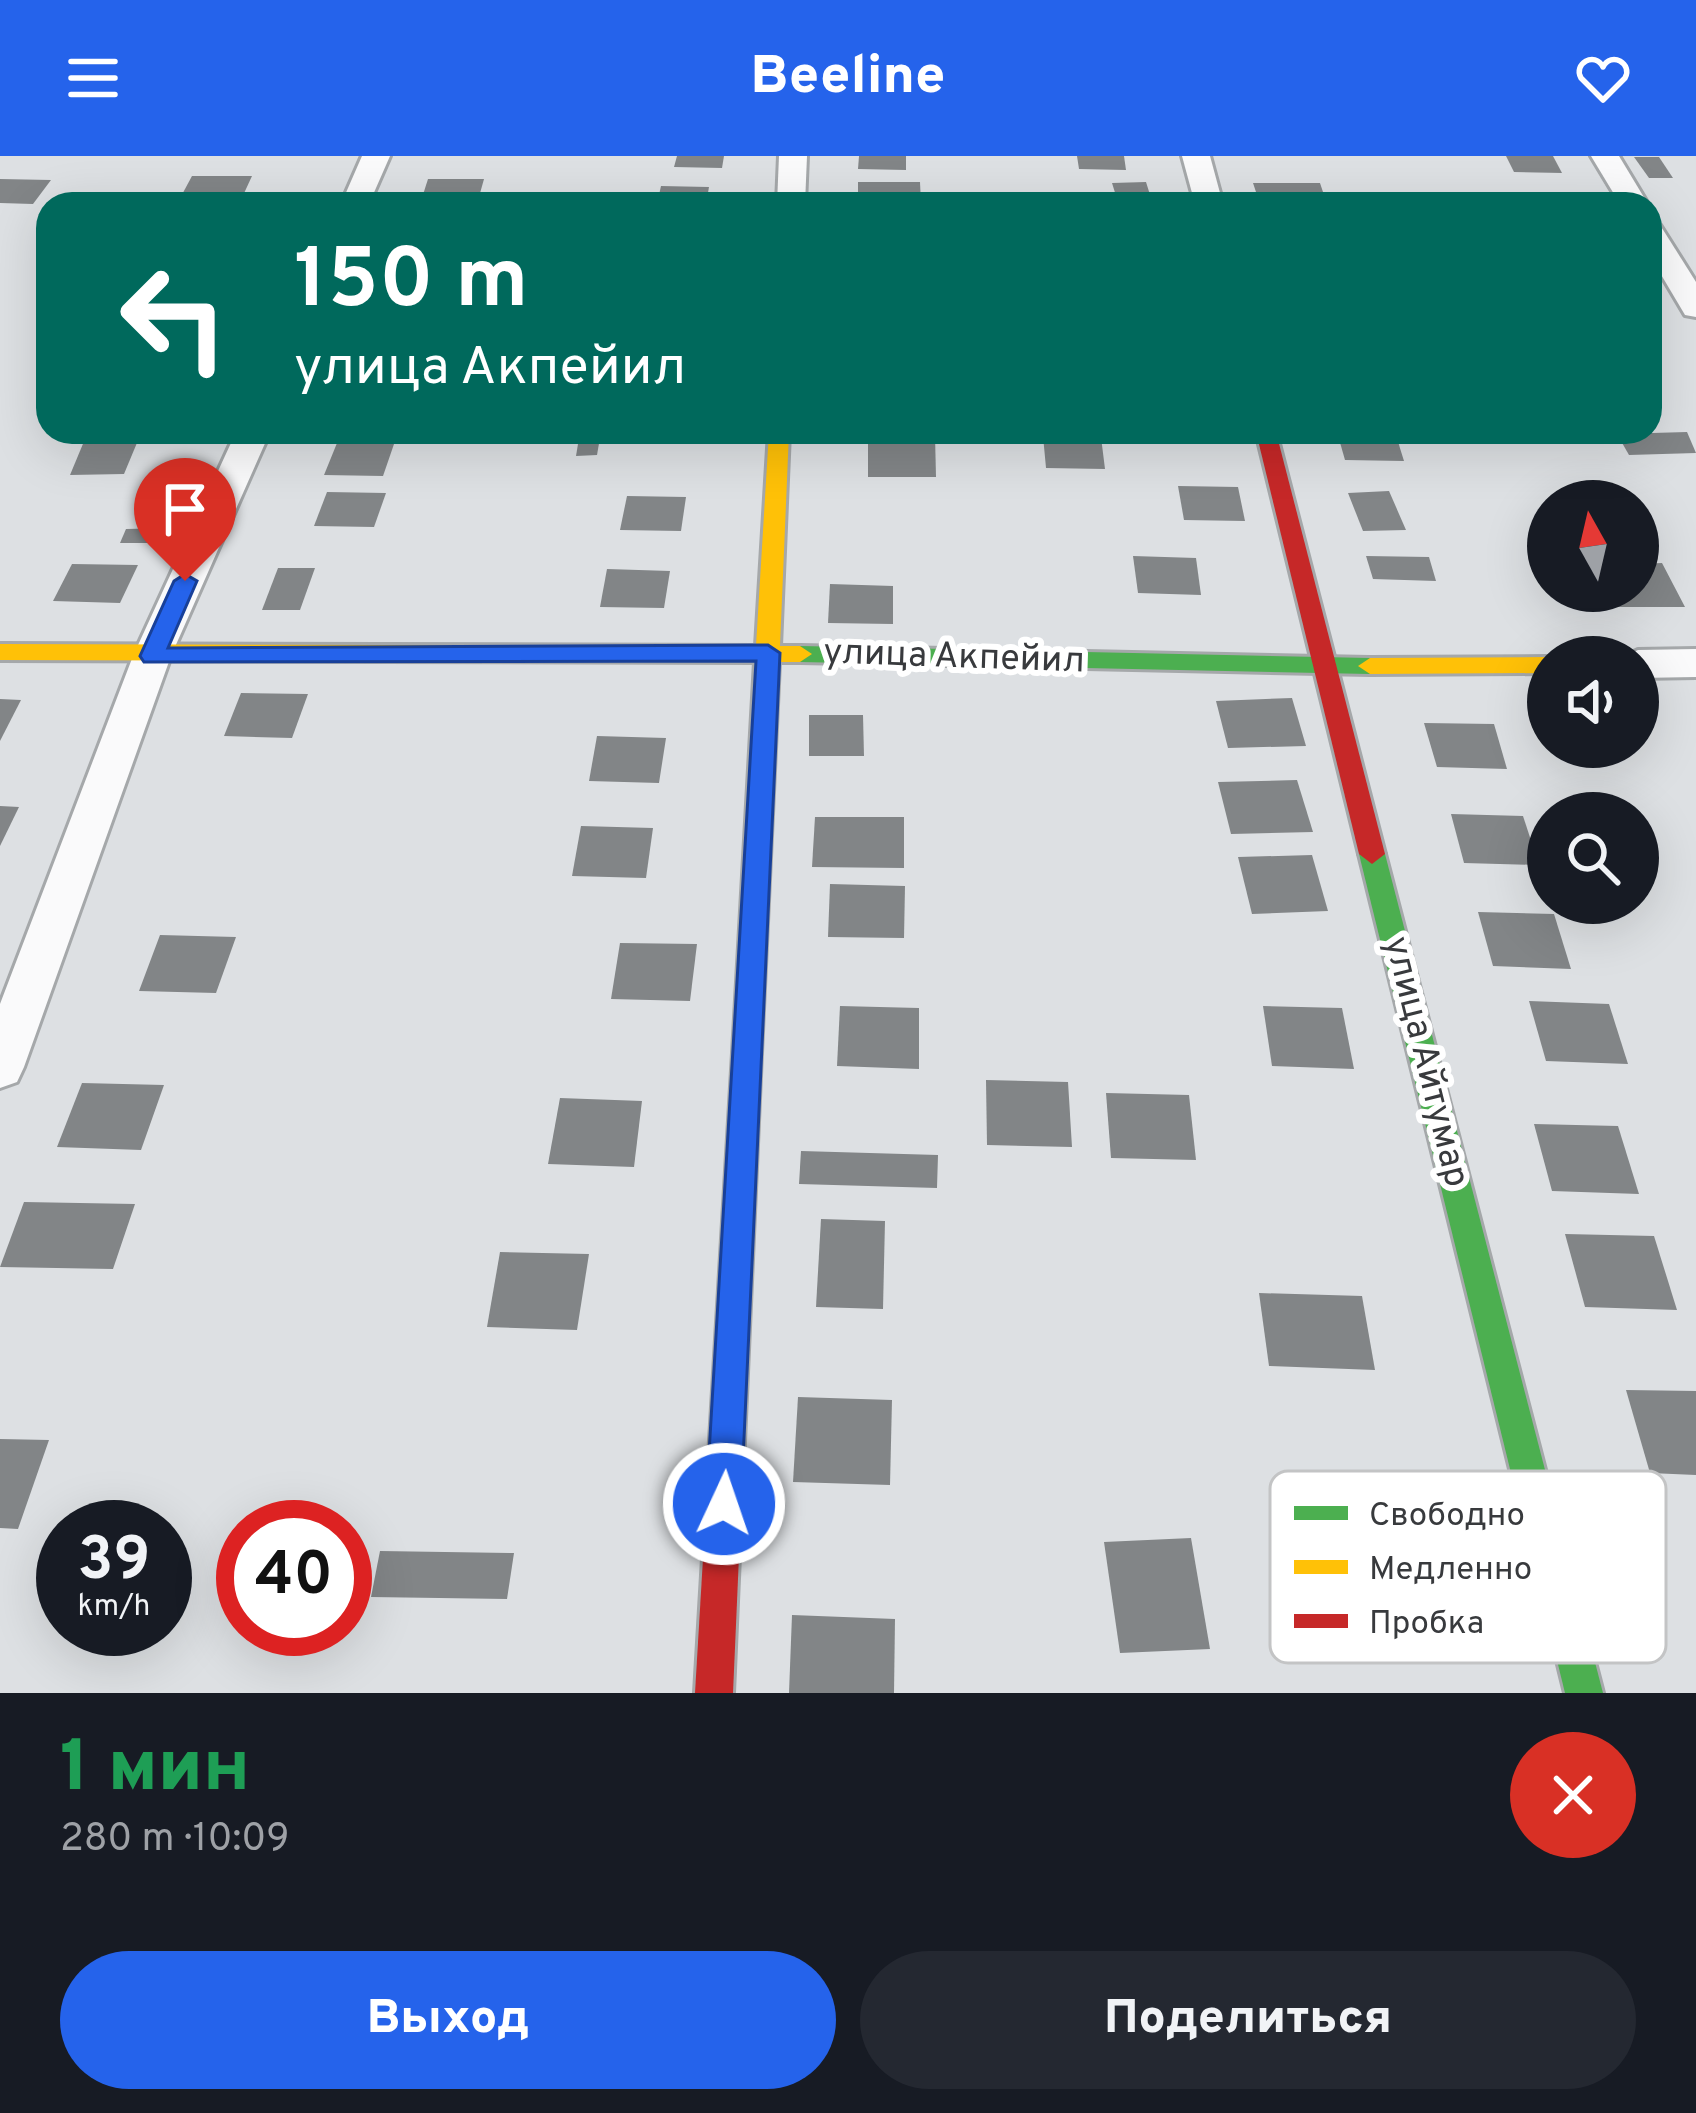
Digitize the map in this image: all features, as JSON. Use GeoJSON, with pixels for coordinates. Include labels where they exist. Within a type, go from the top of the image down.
{"type":"FeatureCollection","features":[{"type":"Feature","properties":{"kind":"street"},"geometry":{"type":"LineString","coordinates":[[360,192],[376,156]]}},
{"type":"Feature","properties":{"kind":"street"},"geometry":{"type":"LineString","coordinates":[[792,192],[794,156]]}},
{"type":"Feature","properties":{"kind":"street"},"geometry":{"type":"LineString","coordinates":[[1196,156],[1205,192]]}},
{"type":"Feature","properties":{"kind":"street"},"geometry":{"type":"LineString","coordinates":[[1605,156],[1627,192]]}},
{"type":"Feature","properties":{"kind":"street"},"geometry":{"type":"LineString","coordinates":[[1662,251],[1696,308]]}},
{"type":"Feature","properties":{"kind":"street"},"geometry":{"type":"LineString","coordinates":[[0,1067],[152,656],[248,444]]}},
{"type":"Feature","properties":{"kind":"street"},"geometry":{"type":"LineString","coordinates":[[714,1693],[778,444]]}},
{"type":"Feature","properties":{"kind":"street","name":"улица Айтумар"},"geometry":{"type":"LineString","coordinates":[[1269,444],[1529,1471]]}},
{"type":"Feature","properties":{"kind":"street","name":"улица Акпейил"},"geometry":{"type":"LineString","coordinates":[[0,652],[152,656],[768,653],[1326,669],[1527,665]]}},
{"type":"Feature","properties":{"kind":"street"},"geometry":{"type":"LineString","coordinates":[[1659,664],[1696,663]]}},
{"type":"Feature","properties":{"kind":"street","name":"улица Айтумар"},"geometry":{"type":"LineString","coordinates":[[1577,1663],[1585,1693]]}},
{"type":"Feature","properties":{"kind":"building"},"geometry":{"type":"Polygon","coordinates":[[[677,156],[724,156],[722,168],[674,167],[677,156]]]}},
{"type":"Feature","properties":{"kind":"building"},"geometry":{"type":"Polygon","coordinates":[[[859,156],[906,156],[906,170],[858,169],[859,156]]]}},
{"type":"Feature","properties":{"kind":"building"},"geometry":{"type":"Polygon","coordinates":[[[1077,156],[1124,156],[1126,170],[1079,169],[1077,156]]]}},
{"type":"Feature","properties":{"kind":"building"},"geometry":{"type":"Polygon","coordinates":[[[1506,156],[1553,156],[1562,173],[1514,172],[1506,156]]]}},
{"type":"Feature","properties":{"kind":"building"},"geometry":{"type":"Polygon","coordinates":[[[1634,157],[1659,157],[1673,178],[1649,178],[1634,157]]]}},
{"type":"Feature","properties":{"kind":"building"},"geometry":{"type":"Polygon","coordinates":[[[192,176],[252,176],[245,192],[183,192],[192,176]]]}},
{"type":"Feature","properties":{"kind":"building"},"geometry":{"type":"Polygon","coordinates":[[[0,179],[51,180],[42,192],[36,192],[33,204],[0,203],[0,179]]]}},
{"type":"Feature","properties":{"kind":"building"},"geometry":{"type":"Polygon","coordinates":[[[428,179],[484,179],[480,192],[424,192],[428,179]]]}},
{"type":"Feature","properties":{"kind":"building"},"geometry":{"type":"Polygon","coordinates":[[[858,182],[920,182],[920,192],[858,192],[858,182]]]}},
{"type":"Feature","properties":{"kind":"building"},"geometry":{"type":"Polygon","coordinates":[[[1146,182],[1149,192],[1115,192],[1112,183],[1146,182]]]}},
{"type":"Feature","properties":{"kind":"building"},"geometry":{"type":"Polygon","coordinates":[[[1253,183],[1320,183],[1323,192],[1256,192],[1253,183]]]}},
{"type":"Feature","properties":{"kind":"building"},"geometry":{"type":"Polygon","coordinates":[[[661,186],[709,187],[708,192],[660,192],[661,186]]]}},
{"type":"Feature","properties":{"kind":"building"},"geometry":{"type":"Polygon","coordinates":[[[1687,432],[1696,453],[1629,455],[1623,444],[1662,444],[1662,433],[1687,432]]]}},
{"type":"Feature","properties":{"kind":"building"},"geometry":{"type":"Polygon","coordinates":[[[83,444],[136,444],[124,474],[70,475],[83,444]]]}},
{"type":"Feature","properties":{"kind":"building"},"geometry":{"type":"Polygon","coordinates":[[[337,444],[394,444],[383,476],[324,475],[337,444]]]}},
{"type":"Feature","properties":{"kind":"building"},"geometry":{"type":"Polygon","coordinates":[[[578,444],[599,444],[597,455],[576,456],[578,444]]]}},
{"type":"Feature","properties":{"kind":"building"},"geometry":{"type":"Polygon","coordinates":[[[868,444],[935,444],[936,477],[868,477],[868,444]]]}},
{"type":"Feature","properties":{"kind":"building"},"geometry":{"type":"Polygon","coordinates":[[[1044,444],[1102,444],[1105,469],[1046,468],[1044,444]]]}},
{"type":"Feature","properties":{"kind":"building"},"geometry":{"type":"Polygon","coordinates":[[[1340,444],[1399,444],[1404,461],[1345,460],[1340,444]]]}},
{"type":"Feature","properties":{"kind":"building"},"geometry":{"type":"Polygon","coordinates":[[[1178,486],[1238,487],[1245,521],[1184,520],[1178,486]]]}},
{"type":"Feature","properties":{"kind":"building"},"geometry":{"type":"Polygon","coordinates":[[[1389,491],[1406,530],[1363,531],[1348,493],[1389,491]]]}},
{"type":"Feature","properties":{"kind":"building"},"geometry":{"type":"Polygon","coordinates":[[[327,492],[386,493],[374,527],[314,526],[327,492]]]}},
{"type":"Feature","properties":{"kind":"building"},"geometry":{"type":"Polygon","coordinates":[[[627,496],[686,497],[681,531],[620,530],[627,496]]]}},
{"type":"Feature","properties":{"kind":"building"},"geometry":{"type":"Polygon","coordinates":[[[167,528],[162,543],[120,543],[126,529],[167,528]]]}},
{"type":"Feature","properties":{"kind":"building"},"geometry":{"type":"Polygon","coordinates":[[[1133,556],[1196,558],[1201,595],[1138,593],[1133,556]]]}},
{"type":"Feature","properties":{"kind":"building"},"geometry":{"type":"Polygon","coordinates":[[[1366,556],[1429,557],[1436,581],[1373,579],[1366,556]]]}},
{"type":"Feature","properties":{"kind":"building"},"geometry":{"type":"Polygon","coordinates":[[[1662,563],[1685,607],[1659,607],[1662,563]]]}},
{"type":"Feature","properties":{"kind":"building"},"geometry":{"type":"Polygon","coordinates":[[[72,564],[138,565],[120,603],[53,601],[72,564]]]}},
{"type":"Feature","properties":{"kind":"building"},"geometry":{"type":"Polygon","coordinates":[[[278,568],[315,568],[300,610],[262,610],[278,568]]]}},
{"type":"Feature","properties":{"kind":"building"},"geometry":{"type":"Polygon","coordinates":[[[607,569],[670,571],[664,608],[600,607],[607,569]]]}},
{"type":"Feature","properties":{"kind":"building"},"geometry":{"type":"Polygon","coordinates":[[[830,584],[893,586],[893,624],[828,623],[830,584]]]}},
{"type":"Feature","properties":{"kind":"building"},"geometry":{"type":"Polygon","coordinates":[[[241,693],[308,694],[292,738],[224,736],[241,693]]]}},
{"type":"Feature","properties":{"kind":"building"},"geometry":{"type":"Polygon","coordinates":[[[1292,698],[1306,746],[1228,748],[1216,701],[1292,698]]]}},
{"type":"Feature","properties":{"kind":"building"},"geometry":{"type":"Polygon","coordinates":[[[0,699],[21,700],[0,741],[0,699]]]}},
{"type":"Feature","properties":{"kind":"building"},"geometry":{"type":"Polygon","coordinates":[[[809,715],[863,715],[864,756],[809,756],[809,715]]]}},
{"type":"Feature","properties":{"kind":"building"},"geometry":{"type":"Polygon","coordinates":[[[1424,723],[1494,724],[1507,769],[1437,767],[1424,723]]]}},
{"type":"Feature","properties":{"kind":"building"},"geometry":{"type":"Polygon","coordinates":[[[597,736],[666,738],[659,783],[589,781],[597,736]]]}},
{"type":"Feature","properties":{"kind":"building"},"geometry":{"type":"Polygon","coordinates":[[[1297,780],[1313,832],[1231,834],[1218,782],[1297,780]]]}},
{"type":"Feature","properties":{"kind":"building"},"geometry":{"type":"Polygon","coordinates":[[[0,806],[19,807],[0,846],[0,806]]]}},
{"type":"Feature","properties":{"kind":"building"},"geometry":{"type":"Polygon","coordinates":[[[1451,814],[1523,816],[1527,865],[1464,863],[1451,814]]]}},
{"type":"Feature","properties":{"kind":"building"},"geometry":{"type":"Polygon","coordinates":[[[815,817],[904,817],[904,868],[812,867],[815,817]]]}},
{"type":"Feature","properties":{"kind":"building"},"geometry":{"type":"Polygon","coordinates":[[[581,826],[653,828],[646,878],[572,876],[581,826]]]}},
{"type":"Feature","properties":{"kind":"building"},"geometry":{"type":"Polygon","coordinates":[[[1312,855],[1328,911],[1252,914],[1238,857],[1312,855]]]}},
{"type":"Feature","properties":{"kind":"building"},"geometry":{"type":"Polygon","coordinates":[[[830,884],[905,886],[904,938],[828,937],[830,884]]]}},
{"type":"Feature","properties":{"kind":"building"},"geometry":{"type":"Polygon","coordinates":[[[1478,912],[1527,913],[1527,924],[1557,924],[1571,969],[1493,966],[1478,912]]]}},
{"type":"Feature","properties":{"kind":"building"},"geometry":{"type":"Polygon","coordinates":[[[160,935],[236,937],[216,993],[139,991],[160,935]]]}},
{"type":"Feature","properties":{"kind":"building"},"geometry":{"type":"Polygon","coordinates":[[[620,943],[697,944],[690,1001],[611,999],[620,943]]]}},
{"type":"Feature","properties":{"kind":"building"},"geometry":{"type":"Polygon","coordinates":[[[1529,1001],[1609,1004],[1628,1064],[1546,1061],[1529,1001]]]}},
{"type":"Feature","properties":{"kind":"building"},"geometry":{"type":"Polygon","coordinates":[[[840,1006],[919,1008],[919,1069],[837,1066],[840,1006]]]}},
{"type":"Feature","properties":{"kind":"building"},"geometry":{"type":"Polygon","coordinates":[[[1263,1006],[1342,1008],[1354,1069],[1272,1066],[1263,1006]]]}},
{"type":"Feature","properties":{"kind":"building"},"geometry":{"type":"Polygon","coordinates":[[[986,1080],[1068,1082],[1072,1147],[987,1145],[986,1080]]]}},
{"type":"Feature","properties":{"kind":"building"},"geometry":{"type":"Polygon","coordinates":[[[82,1083],[164,1085],[141,1150],[57,1147],[82,1083]]]}},
{"type":"Feature","properties":{"kind":"building"},"geometry":{"type":"Polygon","coordinates":[[[1106,1093],[1189,1095],[1196,1160],[1111,1158],[1106,1093]]]}},
{"type":"Feature","properties":{"kind":"building"},"geometry":{"type":"Polygon","coordinates":[[[560,1098],[642,1101],[634,1167],[548,1164],[560,1098]]]}},
{"type":"Feature","properties":{"kind":"building"},"geometry":{"type":"Polygon","coordinates":[[[1534,1124],[1618,1126],[1639,1194],[1552,1191],[1534,1124]]]}},
{"type":"Feature","properties":{"kind":"building"},"geometry":{"type":"Polygon","coordinates":[[[801,1151],[938,1155],[937,1188],[799,1184],[801,1151]]]}},
{"type":"Feature","properties":{"kind":"building"},"geometry":{"type":"Polygon","coordinates":[[[24,1202],[135,1204],[113,1269],[0,1267],[24,1202]]]}},
{"type":"Feature","properties":{"kind":"building"},"geometry":{"type":"Polygon","coordinates":[[[821,1219],[885,1221],[883,1309],[816,1307],[821,1219]]]}},
{"type":"Feature","properties":{"kind":"building"},"geometry":{"type":"Polygon","coordinates":[[[1565,1234],[1654,1236],[1677,1310],[1585,1307],[1565,1234]]]}},
{"type":"Feature","properties":{"kind":"building"},"geometry":{"type":"Polygon","coordinates":[[[500,1252],[589,1254],[577,1330],[487,1327],[500,1252]]]}},
{"type":"Feature","properties":{"kind":"building"},"geometry":{"type":"Polygon","coordinates":[[[1259,1293],[1362,1296],[1375,1370],[1269,1366],[1259,1293]]]}},
{"type":"Feature","properties":{"kind":"building"},"geometry":{"type":"Polygon","coordinates":[[[1626,1390],[1696,1391],[1696,1475],[1649,1471],[1626,1390]]]}},
{"type":"Feature","properties":{"kind":"building"},"geometry":{"type":"Polygon","coordinates":[[[798,1397],[892,1400],[890,1485],[793,1482],[798,1397]]]}},
{"type":"Feature","properties":{"kind":"building"},"geometry":{"type":"Polygon","coordinates":[[[0,1439],[49,1440],[18,1529],[0,1528],[0,1439]]]}},
{"type":"Feature","properties":{"kind":"building"},"geometry":{"type":"Polygon","coordinates":[[[1191,1538],[1210,1649],[1120,1653],[1104,1542],[1191,1538]]]}},
{"type":"Feature","properties":{"kind":"building"},"geometry":{"type":"Polygon","coordinates":[[[380,1551],[514,1553],[507,1599],[372,1597],[380,1551]]]}},
{"type":"Feature","properties":{"kind":"building"},"geometry":{"type":"Polygon","coordinates":[[[792,1615],[895,1619],[894,1693],[789,1693],[792,1615]]]}},
{"type":"Feature","properties":{"kind":"traffic: fast"},"geometry":{"type":"LineString","coordinates":[[800,654],[1370,666]]}},
{"type":"Feature","properties":{"kind":"traffic: fast"},"geometry":{"type":"LineString","coordinates":[[1372,854],[1528,1471]]}},
{"type":"Feature","properties":{"kind":"traffic: fast"},"geometry":{"type":"LineString","coordinates":[[1576,1663],[1584,1693]]}},
{"type":"Feature","properties":{"kind":"traffic: slow"},"geometry":{"type":"LineString","coordinates":[[747,1053],[778,444]]}},
{"type":"Feature","properties":{"kind":"traffic: slow"},"geometry":{"type":"LineString","coordinates":[[0,652],[800,654]]}},
{"type":"Feature","properties":{"kind":"traffic: slow"},"geometry":{"type":"LineString","coordinates":[[1370,666],[1527,665]]}},
{"type":"Feature","properties":{"kind":"traffic: jam"},"geometry":{"type":"LineString","coordinates":[[1269,444],[1372,854]]}},
{"type":"Feature","properties":{"kind":"traffic: jam"},"geometry":{"type":"LineString","coordinates":[[714,1693],[747,1053]]}},
{"type":"Feature","properties":{"kind":"route"},"geometry":{"type":"LineString","coordinates":[[185,581],[152,656],[768,653],[724,1504]]}}]}
